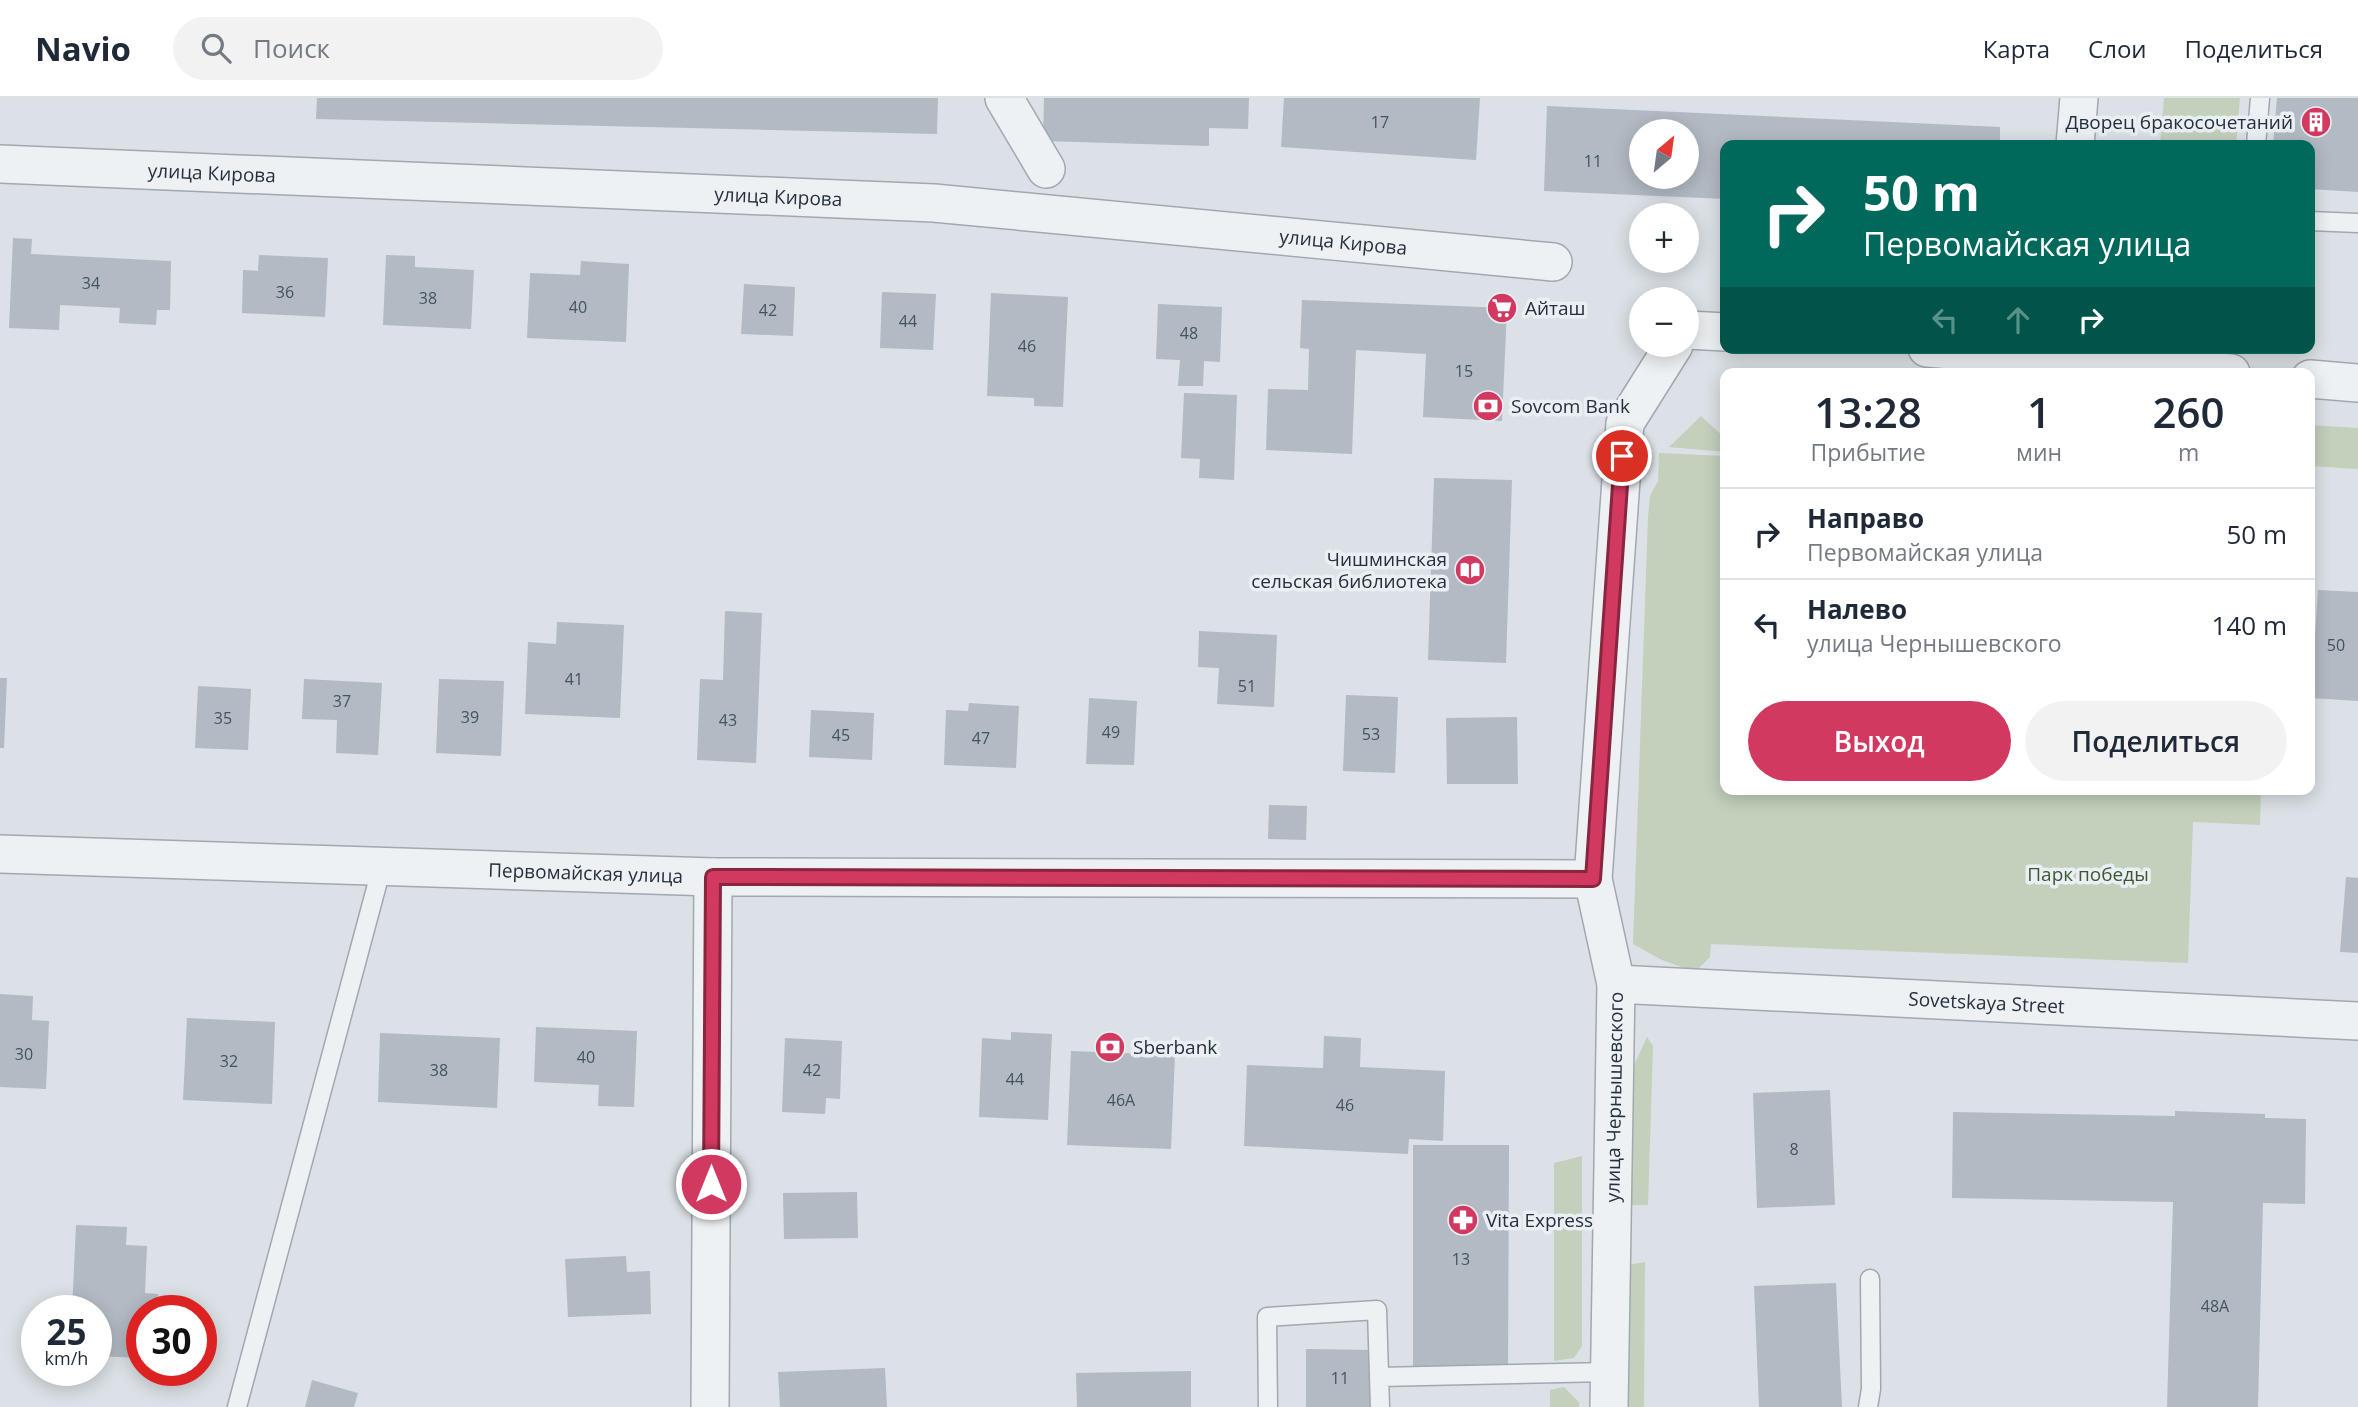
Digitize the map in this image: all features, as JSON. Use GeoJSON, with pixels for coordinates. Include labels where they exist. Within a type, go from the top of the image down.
{"type":"FeatureCollection","features":[{"type":"Feature","properties":{"kind":"street"},"geometry":{"type":"LineString","coordinates":[[1004,98],[1046,169]]}},
{"type":"Feature","properties":{"kind":"street"},"geometry":{"type":"LineString","coordinates":[[2075,140],[2079,98]]}},
{"type":"Feature","properties":{"kind":"street","name":"улица Кирова"},"geometry":{"type":"LineString","coordinates":[[0,164],[934,203],[1553,262]]}},
{"type":"Feature","properties":{"kind":"street"},"geometry":{"type":"LineString","coordinates":[[1699,331],[1720,332]]}},
{"type":"Feature","properties":{"kind":"street"},"geometry":{"type":"LineString","coordinates":[[2000,354],[2170,368]]}},
{"type":"Feature","properties":{"kind":"street","name":"улица Чернышевского"},"geometry":{"type":"LineString","coordinates":[[1610,1390],[1616,984],[1593,879],[1625,423],[1666,357]]}},
{"type":"Feature","properties":{"kind":"street"},"geometry":{"type":"LineString","coordinates":[[2315,379],[2358,383]]}},
{"type":"Feature","properties":{"kind":"street","name":"Первомайская улица"},"geometry":{"type":"LineString","coordinates":[[0,854],[713,877],[1593,879]]}},
{"type":"Feature","properties":{"kind":"street"},"geometry":{"type":"LineString","coordinates":[[710,1407],[713,877]]}},
{"type":"Feature","properties":{"kind":"street","name":"Sovetskaya Street"},"geometry":{"type":"LineString","coordinates":[[1616,984],[2358,1021]]}},
{"type":"Feature","properties":{"kind":"lane"},"geometry":{"type":"LineString","coordinates":[[2256,140],[2260,98]]}},
{"type":"Feature","properties":{"kind":"lane"},"geometry":{"type":"LineString","coordinates":[[2315,221],[2358,223]]}},
{"type":"Feature","properties":{"kind":"lane"},"geometry":{"type":"LineString","coordinates":[[237,1407],[382,866]]}},
{"type":"Feature","properties":{"kind":"lane"},"geometry":{"type":"LineString","coordinates":[[1868,1407],[1871,1389],[1870,1279]]}},
{"type":"Feature","properties":{"kind":"lane"},"geometry":{"type":"LineString","coordinates":[[1268,1407],[1268,1318],[1377,1310],[1380,1407]]}},
{"type":"Feature","properties":{"kind":"lane"},"geometry":{"type":"LineString","coordinates":[[1379,1377],[1610,1390]]}},
{"type":"Feature","properties":{"kind":"green space"},"geometry":{"type":"Polygon","coordinates":[[[2164,98],[2240,98],[2236,140],[2160,140],[2164,98]]]}},
{"type":"Feature","properties":{"kind":"green space"},"geometry":{"type":"Polygon","coordinates":[[[1701,416],[1720,433],[1720,452],[1669,447],[1701,416]]]}},
{"type":"Feature","properties":{"kind":"green space"},"geometry":{"type":"Polygon","coordinates":[[[2315,425],[2358,428],[2358,469],[2315,466],[2315,425]]]}},
{"type":"Feature","properties":{"kind":"green space","name":"Парк победы"},"geometry":{"type":"Polygon","coordinates":[[[1659,453],[1720,456],[1720,795],[2261,795],[2260,825],[2193,822],[2188,963],[1711,944],[1710,957],[1695,972],[1662,960],[1633,944],[1648,517],[1650,496],[1658,481],[1659,453]]]}},
{"type":"Feature","properties":{"kind":"green space"},"geometry":{"type":"Polygon","coordinates":[[[1647,1037],[1653,1046],[1648,1205],[1629,1205],[1630,1074],[1647,1037]]]}},
{"type":"Feature","properties":{"kind":"green space"},"geometry":{"type":"Polygon","coordinates":[[[1582,1156],[1582,1346],[1574,1358],[1554,1361],[1554,1163],[1582,1156]]]}},
{"type":"Feature","properties":{"kind":"green space"},"geometry":{"type":"Polygon","coordinates":[[[1645,1262],[1644,1407],[1626,1407],[1628,1265],[1645,1262]]]}},
{"type":"Feature","properties":{"kind":"green space"},"geometry":{"type":"Polygon","coordinates":[[[1564,1387],[1579,1402],[1579,1407],[1550,1407],[1550,1390],[1564,1387]]]}},
{"type":"Feature","properties":{"kind":"building"},"geometry":{"type":"Polygon","coordinates":[[[317,98],[938,98],[937,134],[316,119],[317,98]]]}},
{"type":"Feature","properties":{"kind":"building"},"geometry":{"type":"Polygon","coordinates":[[[1044,98],[1249,98],[1248,129],[1209,128],[1209,146],[1043,141],[1044,98]]]}},
{"type":"Feature","properties":{"kind":"building"},"geometry":{"type":"Polygon","coordinates":[[[1284,98],[1480,98],[1476,160],[1281,147],[1284,98]]]}},
{"type":"Feature","properties":{"kind":"building","name":"Дворец бракосочетаний"},"geometry":{"type":"Polygon","coordinates":[[[2277,98],[2358,98],[2358,192],[2315,189],[2315,140],[2273,140],[2277,98]]]}},
{"type":"Feature","properties":{"kind":"building"},"geometry":{"type":"Polygon","coordinates":[[[1547,106],[2000,127],[2000,140],[1720,140],[1720,199],[1544,191],[1547,106]]]}},
{"type":"Feature","properties":{"kind":"building"},"geometry":{"type":"Polygon","coordinates":[[[13,238],[32,239],[31,254],[171,261],[170,310],[157,310],[156,325],[119,323],[120,308],[60,305],[59,330],[9,328],[13,238]]]}},
{"type":"Feature","properties":{"kind":"building"},"geometry":{"type":"Polygon","coordinates":[[[259,255],[328,258],[325,317],[242,313],[243,270],[258,271],[259,255]]]}},
{"type":"Feature","properties":{"kind":"building"},"geometry":{"type":"Polygon","coordinates":[[[386,255],[415,256],[415,267],[474,270],[471,329],[383,325],[386,255]]]}},
{"type":"Feature","properties":{"kind":"building"},"geometry":{"type":"Polygon","coordinates":[[[581,261],[629,264],[626,342],[527,338],[530,273],[580,275],[581,261]]]}},
{"type":"Feature","properties":{"kind":"building"},"geometry":{"type":"Polygon","coordinates":[[[744,284],[795,287],[793,336],[741,334],[744,284]]]}},
{"type":"Feature","properties":{"kind":"building"},"geometry":{"type":"Polygon","coordinates":[[[882,292],[936,294],[933,350],[880,348],[882,292]]]}},
{"type":"Feature","properties":{"kind":"building"},"geometry":{"type":"Polygon","coordinates":[[[991,293],[1068,297],[1063,407],[1034,406],[1034,398],[987,396],[991,293]]]}},
{"type":"Feature","properties":{"kind":"building"},"geometry":{"type":"Polygon","coordinates":[[[1302,300],[1507,308],[1502,421],[1423,417],[1426,354],[1356,350],[1352,454],[1266,450],[1268,389],[1308,390],[1309,349],[1300,348],[1302,300]]]}},
{"type":"Feature","properties":{"kind":"building"},"geometry":{"type":"Polygon","coordinates":[[[1158,304],[1222,307],[1220,362],[1204,361],[1203,386],[1178,386],[1180,360],[1156,359],[1158,304]]]}},
{"type":"Feature","properties":{"kind":"building"},"geometry":{"type":"Polygon","coordinates":[[[1184,393],[1237,395],[1234,480],[1199,478],[1200,459],[1181,458],[1184,393]]]}},
{"type":"Feature","properties":{"kind":"building","name":"Чишминская сельская библиотека"},"geometry":{"type":"Polygon","coordinates":[[[1434,478],[1512,480],[1506,663],[1428,660],[1434,478]]]}},
{"type":"Feature","properties":{"kind":"building"},"geometry":{"type":"Polygon","coordinates":[[[2318,590],[2358,592],[2358,701],[2315,698],[2318,590]]]}},
{"type":"Feature","properties":{"kind":"building"},"geometry":{"type":"Polygon","coordinates":[[[725,611],[762,613],[756,763],[697,760],[700,679],[723,680],[725,611]]]}},
{"type":"Feature","properties":{"kind":"building"},"geometry":{"type":"Polygon","coordinates":[[[557,622],[624,625],[620,718],[525,714],[528,642],[556,644],[557,622]]]}},
{"type":"Feature","properties":{"kind":"building"},"geometry":{"type":"Polygon","coordinates":[[[1199,631],[1277,635],[1274,707],[1217,704],[1219,668],[1198,667],[1199,631]]]}},
{"type":"Feature","properties":{"kind":"building"},"geometry":{"type":"Polygon","coordinates":[[[0,678],[7,678],[4,748],[0,748],[0,678]]]}},
{"type":"Feature","properties":{"kind":"building"},"geometry":{"type":"Polygon","coordinates":[[[304,679],[382,683],[378,755],[336,753],[337,720],[302,719],[304,679]]]}},
{"type":"Feature","properties":{"kind":"building"},"geometry":{"type":"Polygon","coordinates":[[[439,679],[504,681],[501,756],[436,753],[439,679]]]}},
{"type":"Feature","properties":{"kind":"building"},"geometry":{"type":"Polygon","coordinates":[[[198,686],[251,689],[248,750],[195,748],[198,686]]]}},
{"type":"Feature","properties":{"kind":"building"},"geometry":{"type":"Polygon","coordinates":[[[1346,695],[1398,697],[1395,773],[1343,771],[1346,695]]]}},
{"type":"Feature","properties":{"kind":"building"},"geometry":{"type":"Polygon","coordinates":[[[1089,698],[1137,701],[1134,765],[1086,764],[1089,698]]]}},
{"type":"Feature","properties":{"kind":"building"},"geometry":{"type":"Polygon","coordinates":[[[969,703],[1019,706],[1016,768],[944,765],[946,710],[968,711],[969,703]]]}},
{"type":"Feature","properties":{"kind":"building"},"geometry":{"type":"Polygon","coordinates":[[[811,710],[874,713],[872,760],[809,757],[811,710]]]}},
{"type":"Feature","properties":{"kind":"building"},"geometry":{"type":"Polygon","coordinates":[[[1517,717],[1518,784],[1447,784],[1446,718],[1517,717]]]}},
{"type":"Feature","properties":{"kind":"building"},"geometry":{"type":"Polygon","coordinates":[[[1269,805],[1307,806],[1306,840],[1268,839],[1269,805]]]}},
{"type":"Feature","properties":{"kind":"building"},"geometry":{"type":"Polygon","coordinates":[[[2346,877],[2358,878],[2358,953],[2340,952],[2346,877]]]}},
{"type":"Feature","properties":{"kind":"building"},"geometry":{"type":"Polygon","coordinates":[[[0,994],[33,996],[32,1020],[49,1021],[46,1089],[0,1087],[0,994]]]}},
{"type":"Feature","properties":{"kind":"building"},"geometry":{"type":"Polygon","coordinates":[[[187,1018],[275,1022],[272,1104],[183,1100],[187,1018]]]}},
{"type":"Feature","properties":{"kind":"building"},"geometry":{"type":"Polygon","coordinates":[[[536,1027],[637,1031],[634,1107],[598,1106],[599,1085],[534,1082],[536,1027]]]}},
{"type":"Feature","properties":{"kind":"building"},"geometry":{"type":"Polygon","coordinates":[[[1011,1032],[1052,1034],[1048,1120],[979,1117],[982,1038],[1011,1040],[1011,1032]]]}},
{"type":"Feature","properties":{"kind":"building"},"geometry":{"type":"Polygon","coordinates":[[[380,1033],[500,1038],[497,1108],[378,1102],[380,1033]]]}},
{"type":"Feature","properties":{"kind":"building"},"geometry":{"type":"Polygon","coordinates":[[[1324,1036],[1361,1038],[1360,1067],[1445,1071],[1443,1141],[1409,1139],[1408,1154],[1244,1146],[1247,1065],[1323,1068],[1324,1036]]]}},
{"type":"Feature","properties":{"kind":"building"},"geometry":{"type":"Polygon","coordinates":[[[785,1038],[842,1041],[840,1099],[826,1098],[825,1114],[782,1112],[785,1038]]]}},
{"type":"Feature","properties":{"kind":"building"},"geometry":{"type":"Polygon","coordinates":[[[1071,1051],[1175,1055],[1171,1149],[1067,1145],[1071,1051]]]}},
{"type":"Feature","properties":{"kind":"building"},"geometry":{"type":"Polygon","coordinates":[[[1830,1090],[1835,1205],[1757,1208],[1753,1093],[1830,1090]]]}},
{"type":"Feature","properties":{"kind":"building"},"geometry":{"type":"Polygon","coordinates":[[[2175,1111],[2265,1114],[2265,1118],[2306,1119],[2305,1204],[2263,1203],[2258,1407],[2167,1407],[2173,1202],[1952,1198],[1953,1112],[2175,1116],[2175,1111]]]}},
{"type":"Feature","properties":{"kind":"building"},"geometry":{"type":"Polygon","coordinates":[[[1413,1145],[1509,1145],[1508,1373],[1413,1372],[1413,1145]]]}},
{"type":"Feature","properties":{"kind":"building"},"geometry":{"type":"Polygon","coordinates":[[[857,1192],[858,1238],[784,1239],[783,1193],[857,1192]]]}},
{"type":"Feature","properties":{"kind":"building"},"geometry":{"type":"Polygon","coordinates":[[[76,1225],[127,1227],[126,1245],[147,1246],[145,1293],[158,1295],[126,1295],[126,1357],[112,1357],[112,1295],[73,1295],[76,1225]]]}},
{"type":"Feature","properties":{"kind":"building"},"geometry":{"type":"Polygon","coordinates":[[[626,1256],[627,1272],[650,1271],[651,1314],[568,1317],[565,1259],[626,1256]]]}},
{"type":"Feature","properties":{"kind":"building"},"geometry":{"type":"Polygon","coordinates":[[[1836,1283],[1842,1407],[1759,1407],[1754,1286],[1836,1283]]]}},
{"type":"Feature","properties":{"kind":"building"},"geometry":{"type":"Polygon","coordinates":[[[1306,1349],[1374,1350],[1374,1407],[1306,1407],[1306,1349]]]}},
{"type":"Feature","properties":{"kind":"building"},"geometry":{"type":"Polygon","coordinates":[[[885,1368],[887,1407],[780,1407],[778,1372],[885,1368]]]}},
{"type":"Feature","properties":{"kind":"building"},"geometry":{"type":"Polygon","coordinates":[[[1191,1371],[1191,1407],[1077,1407],[1076,1373],[1191,1371]]]}},
{"type":"Feature","properties":{"kind":"building"},"geometry":{"type":"Polygon","coordinates":[[[312,1380],[358,1393],[354,1407],[305,1407],[312,1380]]]}},
{"type":"Feature","properties":{"kind":"place","name":"Дворец бракосочетаний"},"geometry":{"type":"Point","coordinates":[2316,122]}},
{"type":"Feature","properties":{"kind":"place","name":"Айташ"},"geometry":{"type":"Point","coordinates":[1502,308]}},
{"type":"Feature","properties":{"kind":"place","name":"Sovcom Bank"},"geometry":{"type":"Point","coordinates":[1488,406]}},
{"type":"Feature","properties":{"kind":"place","name":"Чишминская сельская библиотека"},"geometry":{"type":"Point","coordinates":[1470,570]}},
{"type":"Feature","properties":{"kind":"place","name":"Sberbank"},"geometry":{"type":"Point","coordinates":[1110,1047]}},
{"type":"Feature","properties":{"kind":"place","name":"Vita Express"},"geometry":{"type":"Point","coordinates":[1463,1220]}},
{"type":"Feature","properties":{"kind":"route"},"geometry":{"type":"LineString","coordinates":[[711,1184],[713,877],[1593,879],[1622,456]]}}]}
